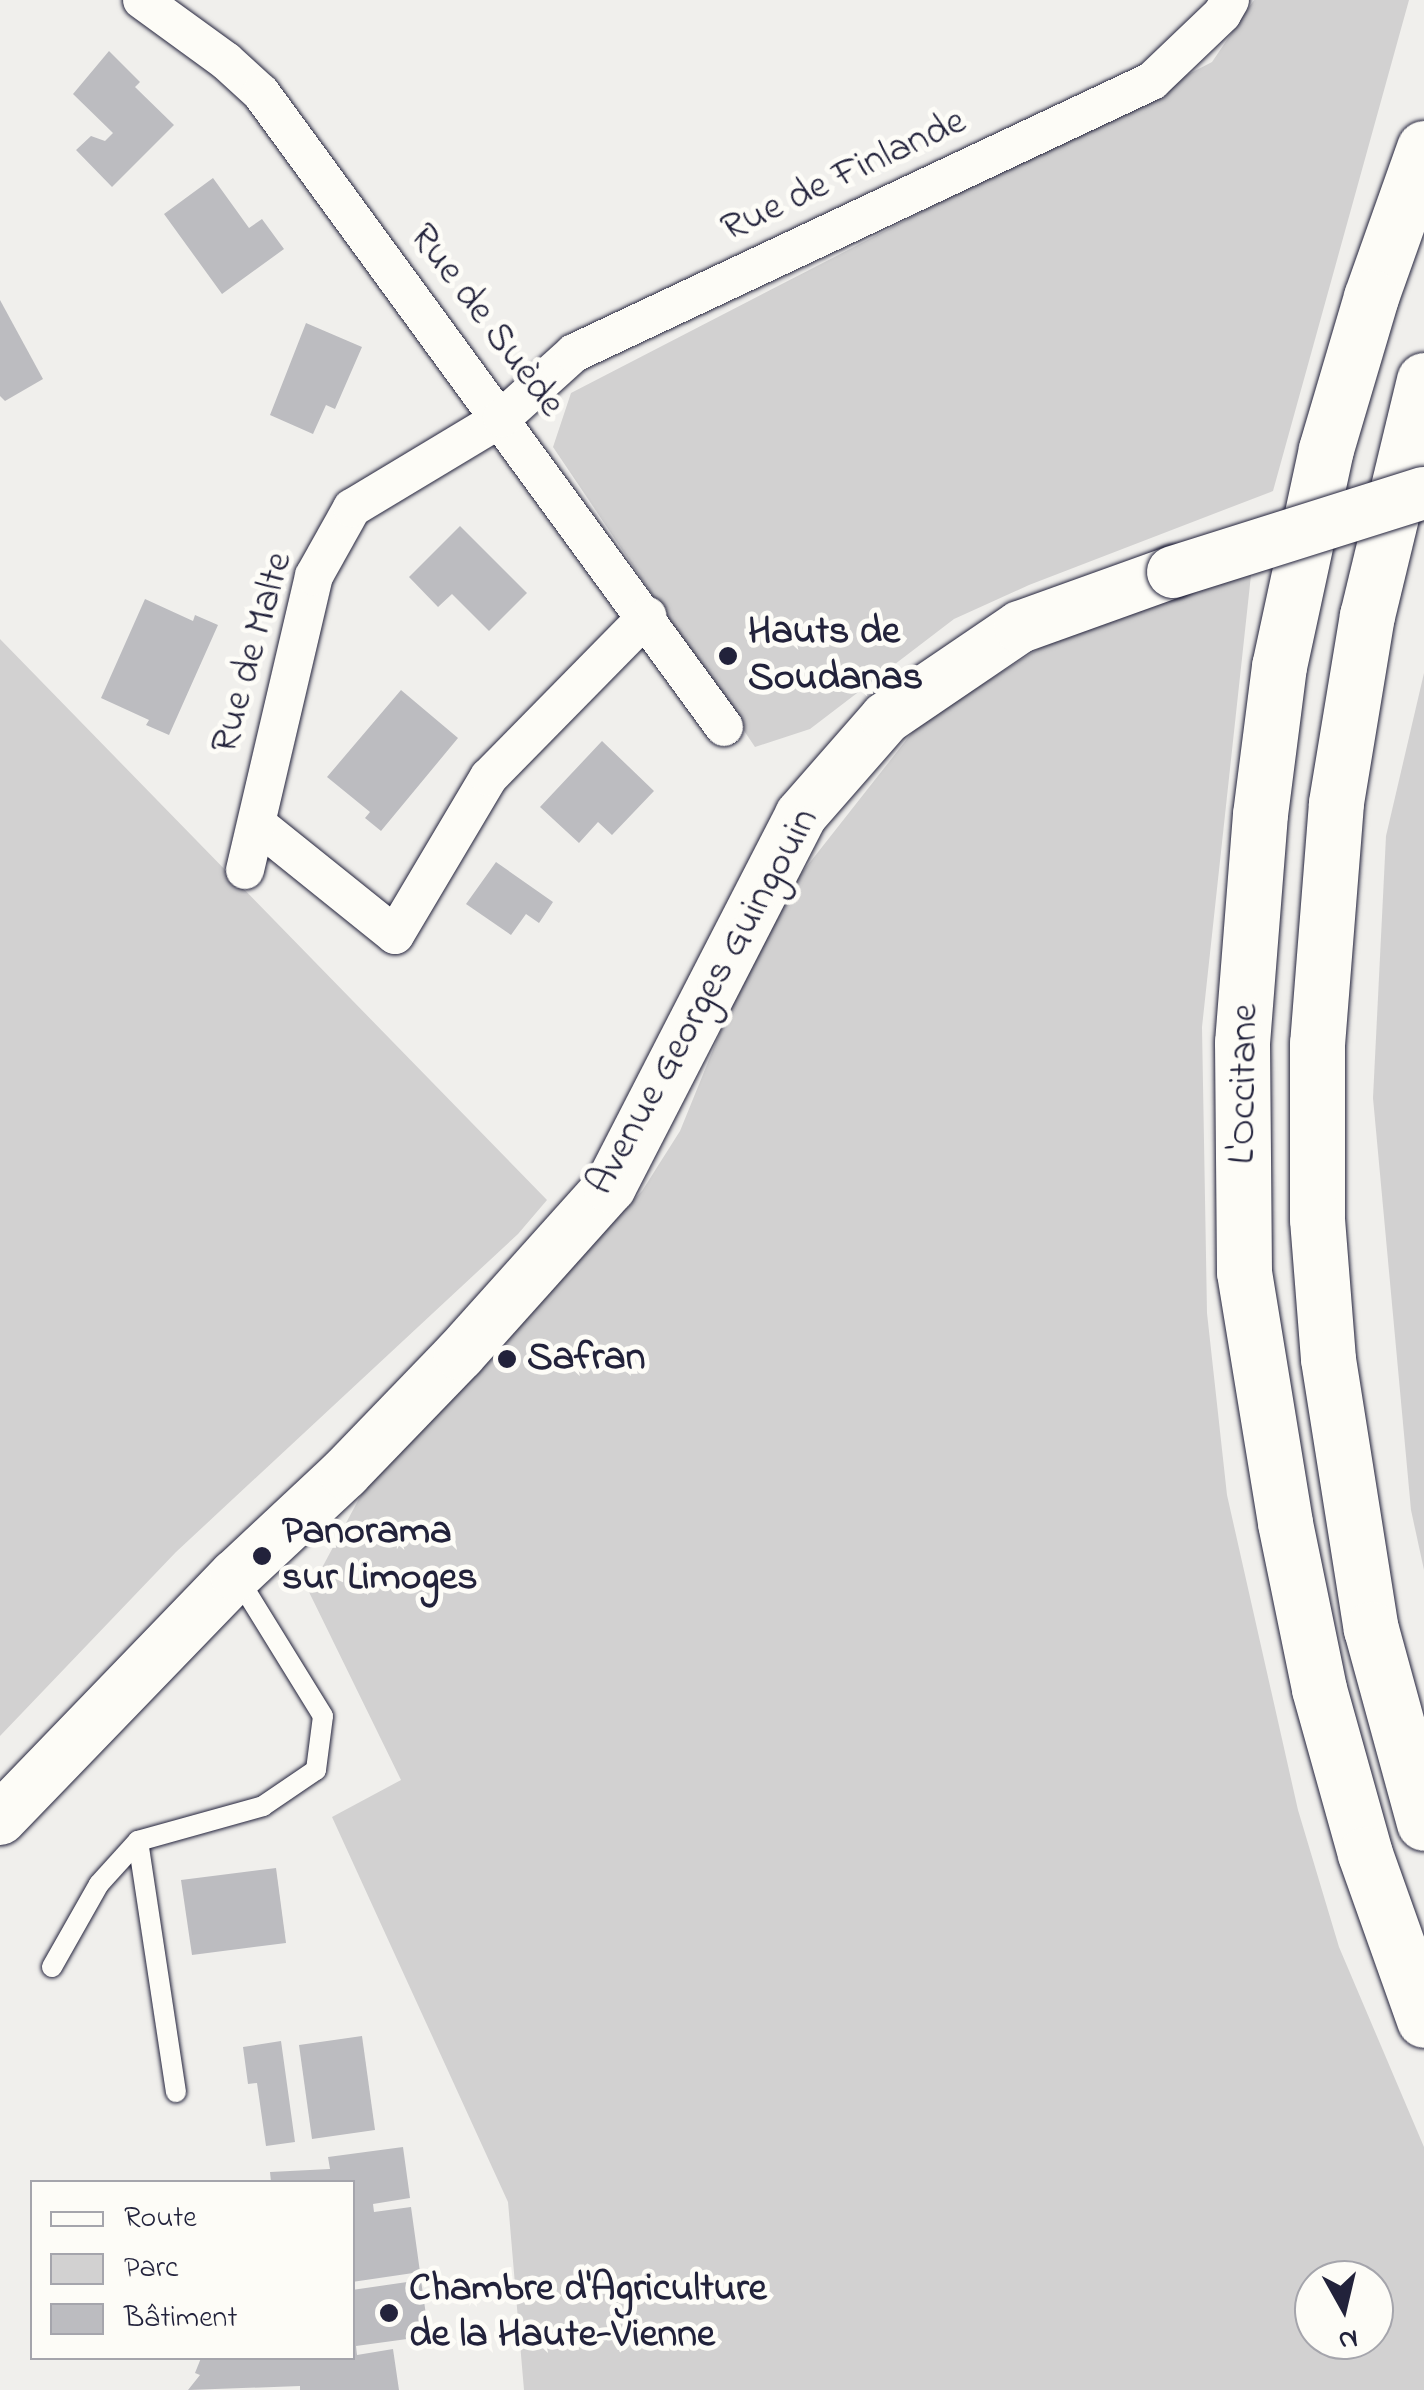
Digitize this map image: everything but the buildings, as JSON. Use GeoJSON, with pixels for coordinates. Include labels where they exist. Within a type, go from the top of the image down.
{"type":"FeatureCollection","features":[{"type":"Feature","properties":{"kind":"highway","name":"L'Occitane"},"geometry":{"type":"LineString","coordinates":[[1424,148],[1371,297],[1326,449],[1279,666],[1260,814],[1242,1042],[1244,1272],[1285,1522],[1319,1688],[1365,1854],[1424,2020]]}},
{"type":"Feature","properties":{"kind":"highway","name":"L'Occitane"},"geometry":{"type":"LineString","coordinates":[[1424,380],[1368,615],[1336,802],[1317,1043],[1317,1219],[1328,1360],[1348,1501],[1371,1629],[1424,1822]]}},
{"type":"Feature","properties":{"kind":"street","name":"Rue de Suède"},"geometry":{"type":"LineString","coordinates":[[142,0],[226,60],[261,93],[647,616],[724,727]]}},
{"type":"Feature","properties":{"kind":"street","name":"Rue de Finlande"},"geometry":{"type":"LineString","coordinates":[[502,418],[574,353],[1152,81],[1220,5]]}},
{"type":"Feature","properties":{"kind":"street","name":"Rue de Malte"},"geometry":{"type":"LineString","coordinates":[[245,870],[257,824],[253,821],[314,576],[352,508],[502,418]]}},
{"type":"Feature","properties":{"kind":"street","name":"Avenue Georges Guingouin"},"geometry":{"type":"LineString","coordinates":[[0,1819],[236,1575],[414,1401],[610,1187],[801,815],[886,718],[1020,627],[1174,572],[1424,493]]}},
{"type":"Feature","properties":{"kind":"street"},"geometry":{"type":"LineString","coordinates":[[257,824],[395,935],[489,777],[647,616]]}},
{"type":"Feature","properties":{"kind":"lane"},"geometry":{"type":"LineString","coordinates":[[52,1967],[99,1884],[138,1841],[263,1806],[316,1770],[323,1716],[236,1575]]}},
{"type":"Feature","properties":{"kind":"lane"},"geometry":{"type":"LineString","coordinates":[[138,1841],[176,2092]]}},
{"type":"Feature","properties":{"kind":"green space"},"geometry":{"type":"Polygon","coordinates":[[[1254,0],[1409,0],[1273,491],[1029,585],[954,619],[810,729],[755,747],[553,447],[571,393],[1212,62],[1254,0]]]}},
{"type":"Feature","properties":{"kind":"green space"},"geometry":{"type":"Polygon","coordinates":[[[1252,566],[1202,1027],[1207,1313],[1227,1495],[1298,1810],[1339,1947],[1424,2147],[1424,2390],[524,2390],[508,2202],[332,1817],[401,1780],[309,1592],[368,1482],[642,1191],[680,1131],[767,917],[918,725],[1065,632],[1252,566]]]}},
{"type":"Feature","properties":{"kind":"green space"},"geometry":{"type":"Polygon","coordinates":[[[0,639],[547,1200],[518,1234],[176,1552],[0,1736],[0,639]]]}},
{"type":"Feature","properties":{"kind":"green space"},"geometry":{"type":"Polygon","coordinates":[[[1424,673],[1424,1570],[1411,1510],[1373,1098],[1386,836],[1424,673]]]}},
{"type":"Feature","properties":{"kind":"place","name":"Hauts de Soudanas"},"geometry":{"type":"Point","coordinates":[728,656]}},
{"type":"Feature","properties":{"kind":"place","name":"Safran"},"geometry":{"type":"Point","coordinates":[507,1359]}},
{"type":"Feature","properties":{"kind":"place","name":"Panorama sur Limoges"},"geometry":{"type":"Point","coordinates":[262,1556]}},
{"type":"Feature","properties":{"kind":"place","name":"Chambre d'Agriculture de la Haute-Vienne"},"geometry":{"type":"Point","coordinates":[389,2313]}}]}
